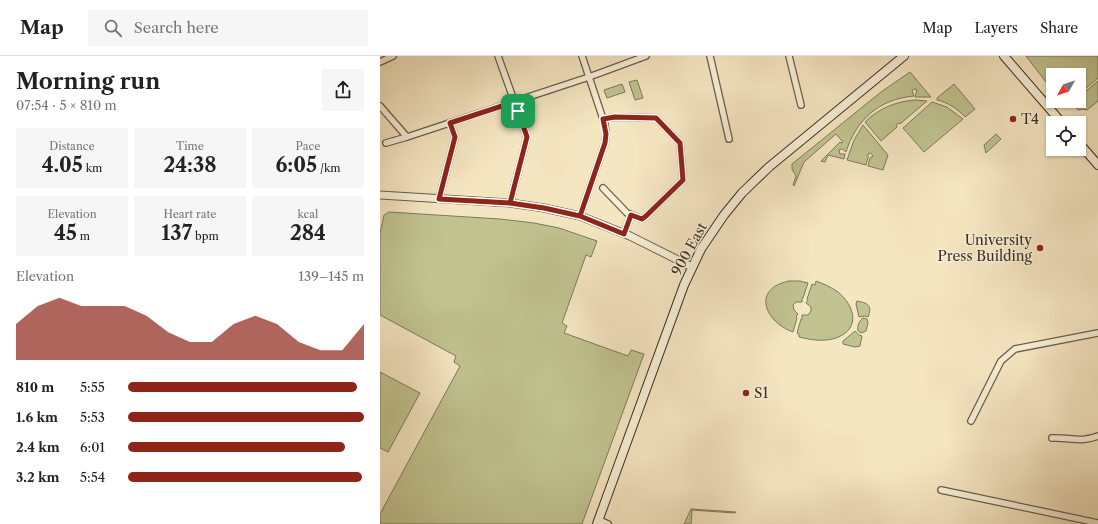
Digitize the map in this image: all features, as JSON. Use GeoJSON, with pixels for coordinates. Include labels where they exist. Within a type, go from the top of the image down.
{"type":"FeatureCollection","features":[{"type":"Feature","properties":{"kind":"main road","name":"900 East"},"geometry":{"type":"LineString","coordinates":[[598,522],[684,285],[700,249],[734,203],[756,179],[904,56]]}},
{"type":"Feature","properties":{"kind":"main road"},"geometry":{"type":"LineString","coordinates":[[1004,56],[1056,116]]}},
{"type":"Feature","properties":{"kind":"main road"},"geometry":{"type":"LineString","coordinates":[[1086,151],[1098,165]]}},
{"type":"Feature","properties":{"kind":"street"},"geometry":{"type":"LineString","coordinates":[[380,62],[393,56]]}},
{"type":"Feature","properties":{"kind":"street"},"geometry":{"type":"LineString","coordinates":[[498,56],[527,137],[510,203]]}},
{"type":"Feature","properties":{"kind":"street"},"geometry":{"type":"LineString","coordinates":[[580,216],[605,143],[606,134],[603,119],[582,56]]}},
{"type":"Feature","properties":{"kind":"street"},"geometry":{"type":"LineString","coordinates":[[386,143],[407,138],[589,77],[646,56]]}},
{"type":"Feature","properties":{"kind":"street"},"geometry":{"type":"LineString","coordinates":[[710,56],[729,139]]}},
{"type":"Feature","properties":{"kind":"street"},"geometry":{"type":"LineString","coordinates":[[790,56],[801,105]]}},
{"type":"Feature","properties":{"kind":"street"},"geometry":{"type":"LineString","coordinates":[[381,110],[407,138]]}},
{"type":"Feature","properties":{"kind":"street"},"geometry":{"type":"LineString","coordinates":[[603,119],[615,117],[656,118],[680,143],[683,180],[642,219],[627,213],[603,188]]}},
{"type":"Feature","properties":{"kind":"street"},"geometry":{"type":"LineString","coordinates":[[439,199],[455,137],[450,123]]}},
{"type":"Feature","properties":{"kind":"street"},"geometry":{"type":"LineString","coordinates":[[380,195],[510,203],[544,208],[580,216],[624,234],[692,268]]}},
{"type":"Feature","properties":{"kind":"street"},"geometry":{"type":"LineString","coordinates":[[624,234],[631,215]]}},
{"type":"Feature","properties":{"kind":"street"},"geometry":{"type":"LineString","coordinates":[[971,421],[1001,362],[1015,349],[1098,333]]}},
{"type":"Feature","properties":{"kind":"street"},"geometry":{"type":"LineString","coordinates":[[1052,438],[1061,437],[1080,440],[1098,436]]}},
{"type":"Feature","properties":{"kind":"street"},"geometry":{"type":"LineString","coordinates":[[941,490],[1098,523]]}},
{"type":"Feature","properties":{"kind":"street"},"geometry":{"type":"LineString","coordinates":[[598,522],[608,524]]}},
{"type":"Feature","properties":{"kind":"green space"},"geometry":{"type":"Polygon","coordinates":[[[1026,56],[1098,56],[1098,78],[1086,88],[1086,68],[1046,68],[1046,82],[1026,56]]]}},
{"type":"Feature","properties":{"kind":"green space"},"geometry":{"type":"Polygon","coordinates":[[[910,72],[931,97],[915,97],[917,90],[914,89],[912,91],[914,96],[901,98],[880,107],[871,113],[856,130],[846,152],[842,149],[839,150],[840,154],[845,154],[844,159],[828,155],[825,162],[821,161],[840,142],[843,142],[836,134],[804,162],[794,186],[793,185],[796,176],[792,169],[792,164],[881,92],[910,72]]]}},
{"type":"Feature","properties":{"kind":"green space"},"geometry":{"type":"Polygon","coordinates":[[[637,80],[643,98],[635,100],[629,82],[637,80]]]}},
{"type":"Feature","properties":{"kind":"green space"},"geometry":{"type":"Polygon","coordinates":[[[1098,81],[1098,101],[1087,110],[1078,110],[1076,108],[1086,108],[1086,91],[1098,81]]]}},
{"type":"Feature","properties":{"kind":"green space"},"geometry":{"type":"Polygon","coordinates":[[[622,84],[625,92],[607,98],[604,90],[622,84]]]}},
{"type":"Feature","properties":{"kind":"green space"},"geometry":{"type":"Polygon","coordinates":[[[954,84],[975,109],[965,117],[952,106],[937,100],[937,98],[954,84]]]}},
{"type":"Feature","properties":{"kind":"green space"},"geometry":{"type":"Polygon","coordinates":[[[916,100],[927,101],[900,124],[899,123],[896,125],[897,127],[881,141],[865,122],[882,109],[902,102],[916,100]]]}},
{"type":"Feature","properties":{"kind":"green space"},"geometry":{"type":"Polygon","coordinates":[[[932,102],[947,107],[963,119],[924,152],[903,128],[932,102]]]}},
{"type":"Feature","properties":{"kind":"green space"},"geometry":{"type":"Polygon","coordinates":[[[863,125],[888,155],[883,170],[868,166],[870,158],[873,156],[871,153],[868,154],[866,165],[847,160],[854,140],[863,125]]]}},
{"type":"Feature","properties":{"kind":"green space"},"geometry":{"type":"Polygon","coordinates":[[[996,134],[1001,139],[986,153],[984,145],[996,134]]]}},
{"type":"Feature","properties":{"kind":"green space"},"geometry":{"type":"Polygon","coordinates":[[[389,212],[500,219],[534,223],[559,228],[597,241],[591,257],[586,255],[562,323],[567,326],[564,333],[628,356],[631,350],[644,354],[582,524],[380,524],[380,514],[460,366],[454,362],[456,356],[380,315],[380,233],[384,215],[389,212]]]}},
{"type":"Feature","properties":{"kind":"green space"},"geometry":{"type":"Polygon","coordinates":[[[789,281],[808,283],[802,298],[802,302],[796,302],[793,305],[794,310],[798,314],[793,332],[775,321],[769,314],[766,306],[766,298],[770,291],[777,285],[789,281]]]}},
{"type":"Feature","properties":{"kind":"green space"},"geometry":{"type":"Polygon","coordinates":[[[816,281],[838,292],[844,298],[851,310],[853,317],[849,329],[844,334],[836,338],[827,340],[813,340],[799,337],[799,334],[797,333],[802,315],[808,315],[811,311],[811,307],[806,303],[812,284],[815,285],[816,281]]]}},
{"type":"Feature","properties":{"kind":"green space"},"geometry":{"type":"Polygon","coordinates":[[[857,301],[868,305],[870,310],[868,317],[859,317],[856,304],[857,301]]]}},
{"type":"Feature","properties":{"kind":"green space"},"geometry":{"type":"Polygon","coordinates":[[[863,318],[867,319],[868,323],[866,331],[861,333],[858,331],[858,327],[859,322],[863,318]]]}},
{"type":"Feature","properties":{"kind":"green space"},"geometry":{"type":"Polygon","coordinates":[[[855,331],[862,336],[860,346],[855,347],[843,344],[843,341],[855,331]]]}},
{"type":"Feature","properties":{"kind":"green space"},"geometry":{"type":"Polygon","coordinates":[[[380,372],[420,393],[388,452],[380,448],[380,372]]]}},
{"type":"Feature","properties":{"kind":"green space"},"geometry":{"type":"Polygon","coordinates":[[[691,509],[736,512],[692,510],[691,524],[684,524],[691,509]]]}},
{"type":"Feature","properties":{"kind":"place","name":"T4"},"geometry":{"type":"Point","coordinates":[1013,119]}},
{"type":"Feature","properties":{"kind":"place","name":"University Press Building"},"geometry":{"type":"Point","coordinates":[1040,248]}},
{"type":"Feature","properties":{"kind":"place","name":"S1"},"geometry":{"type":"Point","coordinates":[746,393]}},
{"type":"Feature","properties":{"kind":"route"},"geometry":{"type":"LineString","coordinates":[[518,111],[514,102],[450,123],[455,137],[441,186],[439,199],[510,203],[544,208],[580,216],[605,143],[606,134],[603,119],[615,117],[656,118],[680,143],[683,180],[642,219],[631,215],[624,234],[580,216],[544,208],[510,203],[527,137],[518,111]]}}]}
